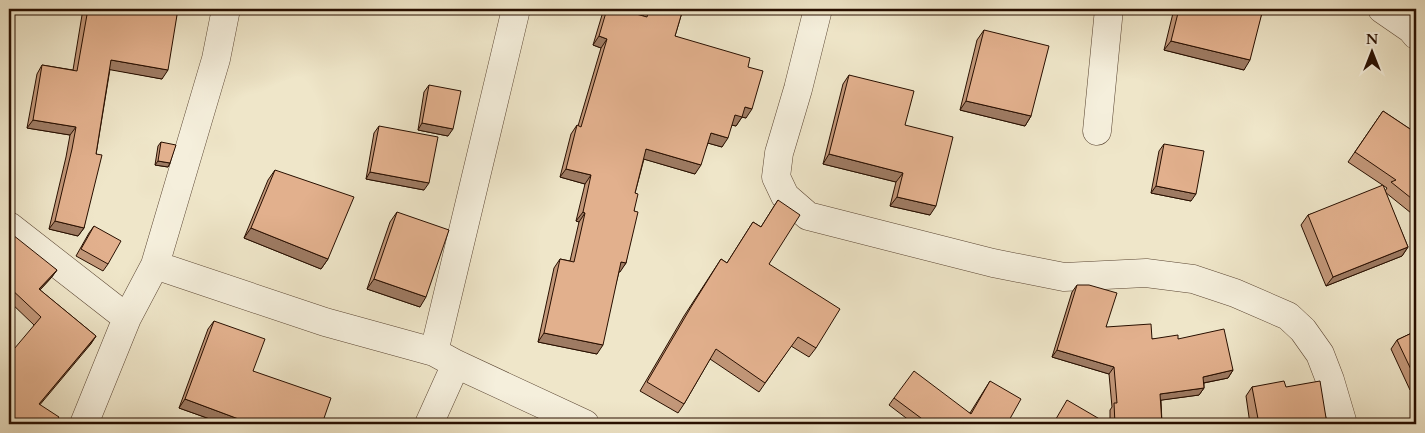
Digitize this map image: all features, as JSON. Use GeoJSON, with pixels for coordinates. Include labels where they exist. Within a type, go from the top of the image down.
{"type":"FeatureCollection","features":[{"type":"Feature","properties":{"kind":"street"},"geometry":{"type":"LineString","coordinates":[[84,424],[127,318],[155,265],[216,59],[226,9]]}},
{"type":"Feature","properties":{"kind":"street"},"geometry":{"type":"LineString","coordinates":[[429,424],[445,358],[516,9]]}},
{"type":"Feature","properties":{"kind":"street"},"geometry":{"type":"LineString","coordinates":[[818,9],[798,90],[779,153],[776,177],[785,196],[808,216],[993,263],[1064,277],[1146,273],[1194,279],[1235,293],[1288,316],[1303,330],[1320,354],[1343,424]]}},
{"type":"Feature","properties":{"kind":"street"},"geometry":{"type":"LineString","coordinates":[[1097,131],[1110,9]]}},
{"type":"Feature","properties":{"kind":"street"},"geometry":{"type":"LineString","coordinates":[[1382,9],[1411,29],[1416,35]]}},
{"type":"Feature","properties":{"kind":"street"},"geometry":{"type":"LineString","coordinates":[[9,226],[127,318]]}},
{"type":"Feature","properties":{"kind":"street"},"geometry":{"type":"LineString","coordinates":[[155,265],[325,322],[445,358],[586,424]]}},
{"type":"Feature","properties":{"kind":"building"},"geometry":{"type":"Polygon","coordinates":[[[88,9],[178,9],[168,70],[111,60],[96,154],[102,155],[84,228],[55,221],[76,127],[33,120],[42,65],[77,71],[88,9]]]}},
{"type":"Feature","properties":{"kind":"building"},"geometry":{"type":"Polygon","coordinates":[[[607,9],[618,9],[647,17],[649,9],[683,9],[675,36],[750,58],[748,67],[763,71],[752,109],[745,107],[742,117],[735,115],[728,138],[711,133],[701,165],[646,149],[635,193],[638,194],[634,211],[638,212],[626,263],[621,262],[603,345],[544,333],[560,259],[574,262],[585,213],[583,212],[591,175],[566,169],[577,125],[581,127],[607,39],[599,36],[607,9]]]}},
{"type":"Feature","properties":{"kind":"building"},"geometry":{"type":"Polygon","coordinates":[[[1179,9],[1263,9],[1250,60],[1171,41],[1179,9]]]}},
{"type":"Feature","properties":{"kind":"building"},"geometry":{"type":"Polygon","coordinates":[[[984,30],[1049,46],[1031,116],[966,101],[984,30]]]}},
{"type":"Feature","properties":{"kind":"building"},"geometry":{"type":"Polygon","coordinates":[[[849,75],[914,91],[905,125],[953,137],[936,206],[897,197],[903,173],[829,154],[849,75]]]}},
{"type":"Feature","properties":{"kind":"building"},"geometry":{"type":"Polygon","coordinates":[[[429,85],[461,91],[453,129],[422,123],[429,85]]]}},
{"type":"Feature","properties":{"kind":"building"},"geometry":{"type":"Polygon","coordinates":[[[1383,111],[1416,133],[1416,202],[1391,182],[1396,180],[1355,152],[1383,111]]]}},
{"type":"Feature","properties":{"kind":"building"},"geometry":{"type":"Polygon","coordinates":[[[379,126],[438,137],[429,183],[370,172],[379,126]]]}},
{"type":"Feature","properties":{"kind":"building"},"geometry":{"type":"Polygon","coordinates":[[[161,142],[176,145],[170,163],[158,161],[161,142]]]}},
{"type":"Feature","properties":{"kind":"building"},"geometry":{"type":"Polygon","coordinates":[[[1164,144],[1204,151],[1196,194],[1156,186],[1164,144]]]}},
{"type":"Feature","properties":{"kind":"building"},"geometry":{"type":"Polygon","coordinates":[[[275,170],[354,197],[328,259],[251,228],[275,170]]]}},
{"type":"Feature","properties":{"kind":"building"},"geometry":{"type":"Polygon","coordinates":[[[1383,185],[1408,247],[1333,277],[1308,215],[1383,185]]]}},
{"type":"Feature","properties":{"kind":"building"},"geometry":{"type":"Polygon","coordinates":[[[778,200],[800,215],[769,264],[840,309],[816,348],[798,337],[765,383],[716,349],[684,404],[647,382],[721,259],[727,263],[753,222],[761,227],[778,200]]]}},
{"type":"Feature","properties":{"kind":"building"},"geometry":{"type":"Polygon","coordinates":[[[397,212],[449,230],[426,297],[374,279],[397,212]]]}},
{"type":"Feature","properties":{"kind":"building"},"geometry":{"type":"Polygon","coordinates":[[[94,226],[121,241],[108,264],[81,249],[94,226]]]}},
{"type":"Feature","properties":{"kind":"building"},"geometry":{"type":"Polygon","coordinates":[[[13,235],[57,270],[39,289],[96,336],[39,404],[59,417],[54,424],[9,424],[9,355],[41,317],[9,287],[9,240],[13,235]]]}},
{"type":"Feature","properties":{"kind":"building"},"geometry":{"type":"Polygon","coordinates":[[[1077,285],[1089,285],[1117,293],[1106,327],[1151,324],[1152,339],[1178,335],[1178,339],[1224,329],[1233,370],[1203,377],[1204,388],[1160,394],[1162,424],[1115,424],[1114,403],[1117,403],[1114,367],[1057,350],[1077,285]]]}},
{"type":"Feature","properties":{"kind":"building"},"geometry":{"type":"Polygon","coordinates":[[[214,321],[265,339],[253,371],[331,398],[322,424],[252,424],[185,399],[214,321]]]}},
{"type":"Feature","properties":{"kind":"building"},"geometry":{"type":"Polygon","coordinates":[[[1416,331],[1416,380],[1397,340],[1416,331]]]}},
{"type":"Feature","properties":{"kind":"building"},"geometry":{"type":"Polygon","coordinates":[[[914,371],[971,414],[990,381],[1021,399],[1007,424],[929,424],[894,398],[914,371]]]}},
{"type":"Feature","properties":{"kind":"building"},"geometry":{"type":"Polygon","coordinates":[[[1284,381],[1286,387],[1320,381],[1327,424],[1259,424],[1252,387],[1284,381]]]}},
{"type":"Feature","properties":{"kind":"building"},"geometry":{"type":"Polygon","coordinates":[[[1067,400],[1103,421],[1101,424],[1053,424],[1067,400]]]}}]}
